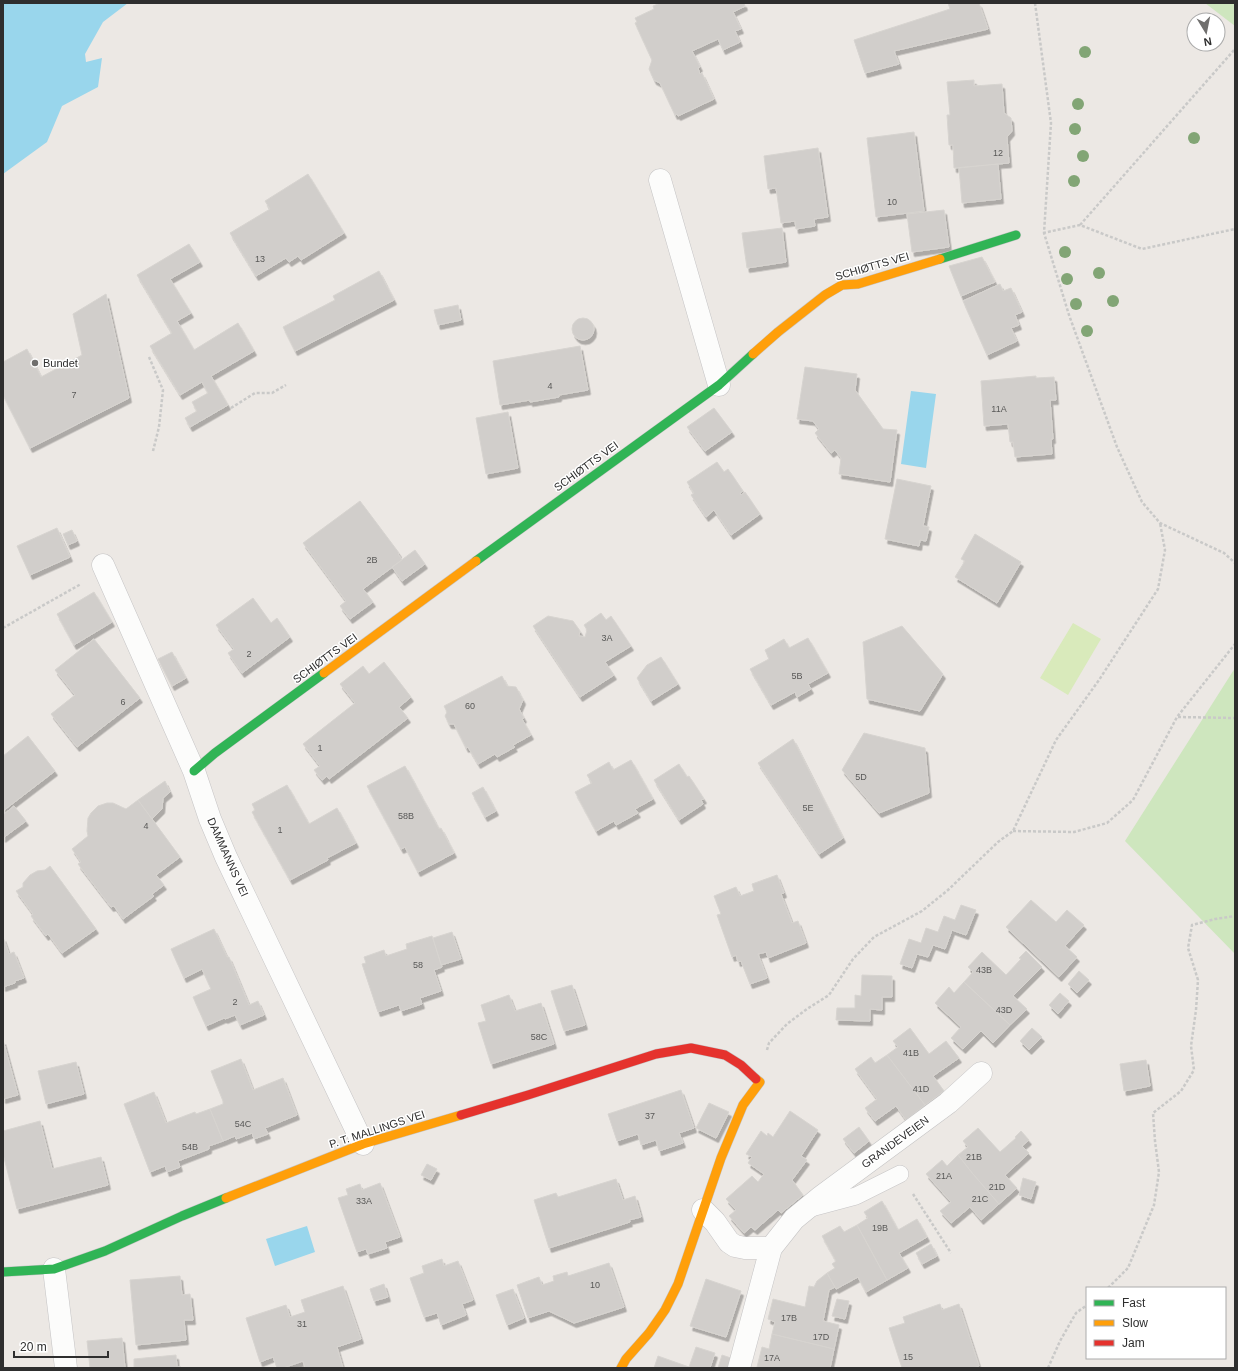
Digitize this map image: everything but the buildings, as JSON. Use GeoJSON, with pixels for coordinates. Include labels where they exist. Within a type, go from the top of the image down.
{"type":"FeatureCollection","features":[{"type":"Feature","properties":{"kind":"street"},"geometry":{"type":"LineString","coordinates":[[660,180],[719,385]]}},
{"type":"Feature","properties":{"kind":"street","name":"SCHIØTTS VEI"},"geometry":{"type":"LineString","coordinates":[[194,771],[215,753],[719,385],[773,336],[803,311],[826,295],[842,285],[858,284],[1016,235]]}},
{"type":"Feature","properties":{"kind":"street","name":"DAMMANNS VEI"},"geometry":{"type":"LineString","coordinates":[[104,567],[194,771],[210,819],[226,857],[363,1144]]}},
{"type":"Feature","properties":{"kind":"street","name":"P. T. MALLINGS VEI"},"geometry":{"type":"LineString","coordinates":[[3,1272],[54,1269],[105,1251],[182,1216],[363,1144],[528,1096],[656,1054],[691,1048],[703,1050],[725,1056],[741,1065],[760,1082]]}},
{"type":"Feature","properties":{"kind":"street","name":"GRANDEVEIEN"},"geometry":{"type":"LineString","coordinates":[[739,1368],[771,1248],[794,1219],[822,1196],[948,1103],[981,1073]]}},
{"type":"Feature","properties":{"kind":"street"},"geometry":{"type":"LineString","coordinates":[[620,1368],[649,1333],[665,1310],[678,1284],[721,1158],[740,1111],[760,1082]]}},
{"type":"Feature","properties":{"kind":"street"},"geometry":{"type":"LineString","coordinates":[[703,1210],[715,1222],[729,1242],[735,1246],[745,1248],[771,1248]]}},
{"type":"Feature","properties":{"kind":"street"},"geometry":{"type":"LineString","coordinates":[[54,1269],[66,1368]]}},
{"type":"Feature","properties":{"kind":"lane","name":"GRANDEVEIEN"},"geometry":{"type":"LineString","coordinates":[[807,1209],[856,1196],[900,1174]]}},
{"type":"Feature","properties":{"kind":"path"},"geometry":{"type":"LineString","coordinates":[[1035,3],[1051,123],[1044,233],[1069,315],[1117,447],[1142,502],[1160,523],[1224,553],[1235,563]]}},
{"type":"Feature","properties":{"kind":"path"},"geometry":{"type":"LineString","coordinates":[[1080,225],[1235,49]]}},
{"type":"Feature","properties":{"kind":"path"},"geometry":{"type":"LineString","coordinates":[[1044,233],[1080,225],[1142,249],[1235,229]]}},
{"type":"Feature","properties":{"kind":"path"},"geometry":{"type":"LineString","coordinates":[[149,357],[163,390],[159,428],[153,451]]}},
{"type":"Feature","properties":{"kind":"path"},"geometry":{"type":"LineString","coordinates":[[231,408],[255,393],[272,393],[286,385]]}},
{"type":"Feature","properties":{"kind":"path"},"geometry":{"type":"LineString","coordinates":[[760,1082],[769,1043],[787,1024],[829,995],[853,959],[874,937],[922,911],[948,890],[998,842],[1013,831],[1056,740],[1099,680],[1158,589],[1165,550],[1160,523]]}},
{"type":"Feature","properties":{"kind":"path"},"geometry":{"type":"LineString","coordinates":[[3,628],[104,567]]}},
{"type":"Feature","properties":{"kind":"path"},"geometry":{"type":"LineString","coordinates":[[1013,831],[1074,832],[1107,823],[1133,800],[1177,717],[1235,644]]}},
{"type":"Feature","properties":{"kind":"path"},"geometry":{"type":"LineString","coordinates":[[1177,717],[1235,718]]}},
{"type":"Feature","properties":{"kind":"path"},"geometry":{"type":"LineString","coordinates":[[1109,1287],[1128,1268],[1154,1205],[1159,1172],[1153,1112],[1181,1090],[1194,1070],[1191,1046],[1198,980],[1188,948],[1192,925],[1235,916]]}},
{"type":"Feature","properties":{"kind":"path"},"geometry":{"type":"LineString","coordinates":[[900,1174],[951,1253]]}},
{"type":"Feature","properties":{"kind":"path"},"geometry":{"type":"LineString","coordinates":[[1048,1368],[1060,1341],[1076,1313],[1086,1306]]}},
{"type":"Feature","properties":{"kind":"green space"},"geometry":{"type":"Polygon","coordinates":[[[1205,3],[1235,3],[1235,26],[1226,19],[1226,12],[1217,12],[1205,3]]]}},
{"type":"Feature","properties":{"kind":"green space"},"geometry":{"type":"Polygon","coordinates":[[[1073,623],[1101,639],[1068,695],[1040,678],[1073,623]]]}},
{"type":"Feature","properties":{"kind":"green space"},"geometry":{"type":"Polygon","coordinates":[[[1235,668],[1235,954],[1125,841],[1235,668]]]}},
{"type":"Feature","properties":{"kind":"water"},"geometry":{"type":"Polygon","coordinates":[[[3,3],[128,3],[103,22],[85,54],[86,62],[102,58],[98,87],[62,106],[47,142],[3,174],[3,3]]]}},
{"type":"Feature","properties":{"kind":"water"},"geometry":{"type":"Polygon","coordinates":[[[911,391],[936,394],[926,468],[901,464],[911,391]]]}},
{"type":"Feature","properties":{"kind":"water"},"geometry":{"type":"Polygon","coordinates":[[[307,1226],[315,1252],[275,1266],[266,1239],[307,1226]]]}},
{"type":"Feature","properties":{"kind":"traffic: fast"},"geometry":{"type":"LineString","coordinates":[[940,259],[1016,235]]}},
{"type":"Feature","properties":{"kind":"traffic: fast"},"geometry":{"type":"LineString","coordinates":[[476,561],[719,385],[753,354]]}},
{"type":"Feature","properties":{"kind":"traffic: fast"},"geometry":{"type":"LineString","coordinates":[[194,771],[215,753],[324,673]]}},
{"type":"Feature","properties":{"kind":"traffic: fast"},"geometry":{"type":"LineString","coordinates":[[3,1272],[54,1269],[105,1251],[226,1198]]}},
{"type":"Feature","properties":{"kind":"traffic: slow"},"geometry":{"type":"LineString","coordinates":[[753,354],[825,295],[842,285],[858,284],[940,259]]}},
{"type":"Feature","properties":{"kind":"traffic: slow"},"geometry":{"type":"LineString","coordinates":[[324,673],[476,561]]}},
{"type":"Feature","properties":{"kind":"traffic: slow"},"geometry":{"type":"LineString","coordinates":[[621,1368],[626,1359],[649,1333],[665,1310],[678,1284],[721,1158],[743,1105],[760,1082],[756,1079]]}},
{"type":"Feature","properties":{"kind":"traffic: slow"},"geometry":{"type":"LineString","coordinates":[[226,1198],[363,1144],[461,1115]]}},
{"type":"Feature","properties":{"kind":"traffic: jam"},"geometry":{"type":"LineString","coordinates":[[461,1115],[656,1054],[691,1048],[725,1055],[741,1065],[756,1079]]}},
{"type":"Feature","properties":{"kind":"place","name":"Bundet"},"geometry":{"type":"Point","coordinates":[35,363]}}]}
